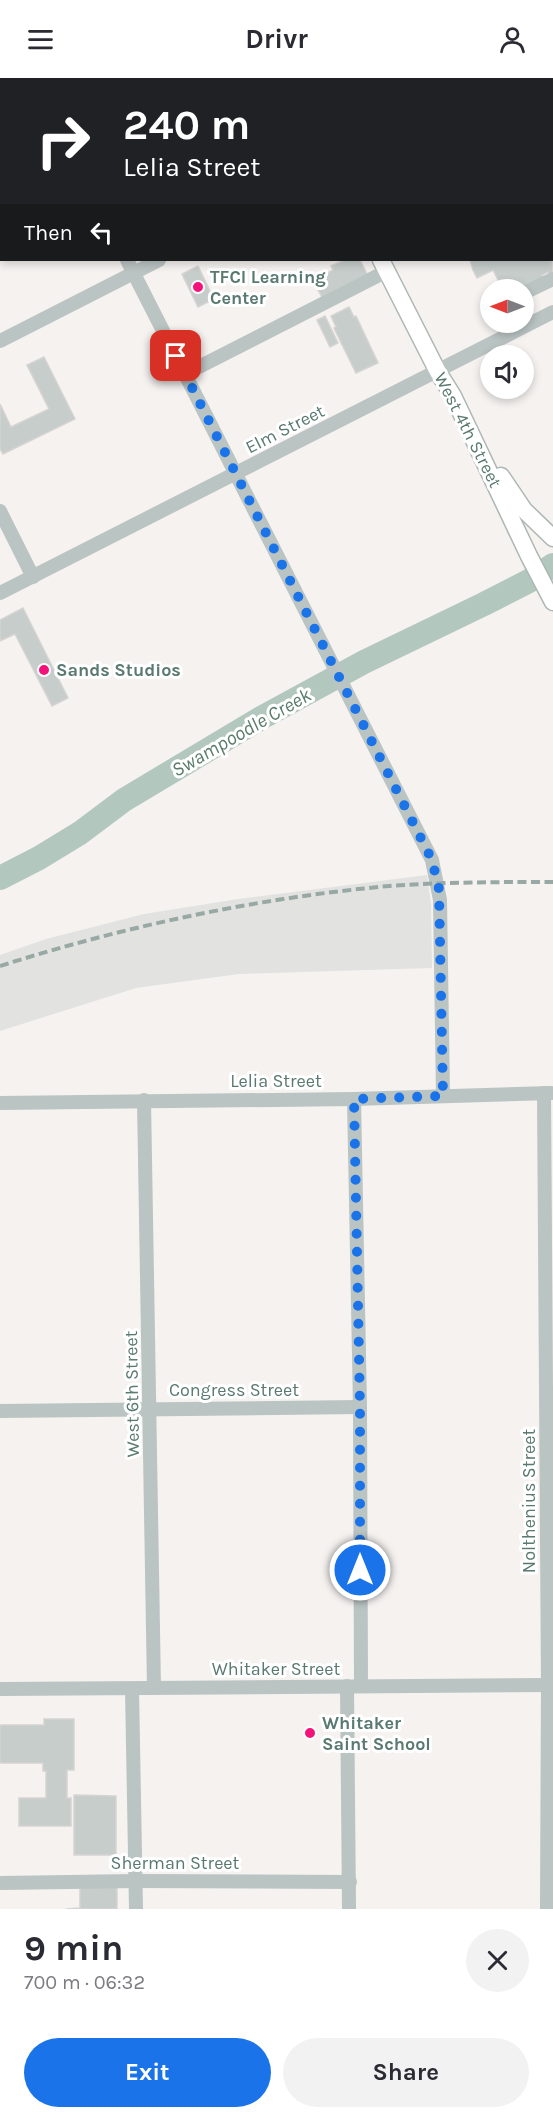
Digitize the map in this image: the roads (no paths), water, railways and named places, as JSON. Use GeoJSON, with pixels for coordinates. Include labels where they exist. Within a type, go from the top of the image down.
{"type":"FeatureCollection","features":[{"type":"Feature","properties":{"kind":"main road","name":"West 4th Street"},"geometry":{"type":"LineString","coordinates":[[384,265],[438,372],[449,388],[550,596]]}},
{"type":"Feature","properties":{"kind":"main road"},"geometry":{"type":"LineString","coordinates":[[474,440],[515,498],[549,534]]}},
{"type":"Feature","properties":{"kind":"street"},"geometry":{"type":"LineString","coordinates":[[128,261],[432,860],[440,900],[443,1096]]}},
{"type":"Feature","properties":{"kind":"street"},"geometry":{"type":"LineString","coordinates":[[0,341],[157,261]]}},
{"type":"Feature","properties":{"kind":"street"},"geometry":{"type":"LineString","coordinates":[[185,374],[384,265]]}},
{"type":"Feature","properties":{"kind":"street"},"geometry":{"type":"LineString","coordinates":[[534,288],[553,279]]}},
{"type":"Feature","properties":{"kind":"street","name":"Elm Street"},"geometry":{"type":"LineString","coordinates":[[0,594],[553,312]]}},
{"type":"Feature","properties":{"kind":"street"},"geometry":{"type":"LineString","coordinates":[[0,511],[33,577]]}},
{"type":"Feature","properties":{"kind":"street","name":"Lelia Street"},"geometry":{"type":"LineString","coordinates":[[0,1103],[354,1099],[548,1093]]}},
{"type":"Feature","properties":{"kind":"street","name":"Nolthenius Street"},"geometry":{"type":"LineString","coordinates":[[547,1909],[551,1685],[548,1093]]}},
{"type":"Feature","properties":{"kind":"street"},"geometry":{"type":"LineString","coordinates":[[349,1909],[360,1407],[354,1099]]}},
{"type":"Feature","properties":{"kind":"street","name":"West 6th Street"},"geometry":{"type":"LineString","coordinates":[[144,1100],[154,1688]]}},
{"type":"Feature","properties":{"kind":"street","name":"Congress Street"},"geometry":{"type":"LineString","coordinates":[[0,1411],[360,1407]]}},
{"type":"Feature","properties":{"kind":"street","name":"Whitaker Street"},"geometry":{"type":"LineString","coordinates":[[0,1689],[551,1685]]}},
{"type":"Feature","properties":{"kind":"street"},"geometry":{"type":"LineString","coordinates":[[132,1689],[136,1909]]}},
{"type":"Feature","properties":{"kind":"street","name":"Sherman Street"},"geometry":{"type":"LineString","coordinates":[[0,1883],[350,1882]]}},
{"type":"Feature","properties":{"kind":"waterway","name":"Swampoodle Creek"},"geometry":{"type":"LineString","coordinates":[[0,878],[80,833],[124,800],[261,718],[364,662],[529,581],[553,565]]}},
{"type":"Feature","properties":{"kind":"railway"},"geometry":{"type":"LineString","coordinates":[[0,966],[144,926],[290,898],[389,886],[471,882],[553,882]]}},
{"type":"Feature","properties":{"kind":"place","name":"TFCI Learning Center"},"geometry":{"type":"Point","coordinates":[198,287]}},
{"type":"Feature","properties":{"kind":"place","name":"Sands Studios"},"geometry":{"type":"Point","coordinates":[44,670]}},
{"type":"Feature","properties":{"kind":"place","name":"Whitaker Saint School"},"geometry":{"type":"Point","coordinates":[310,1733]}}]}
